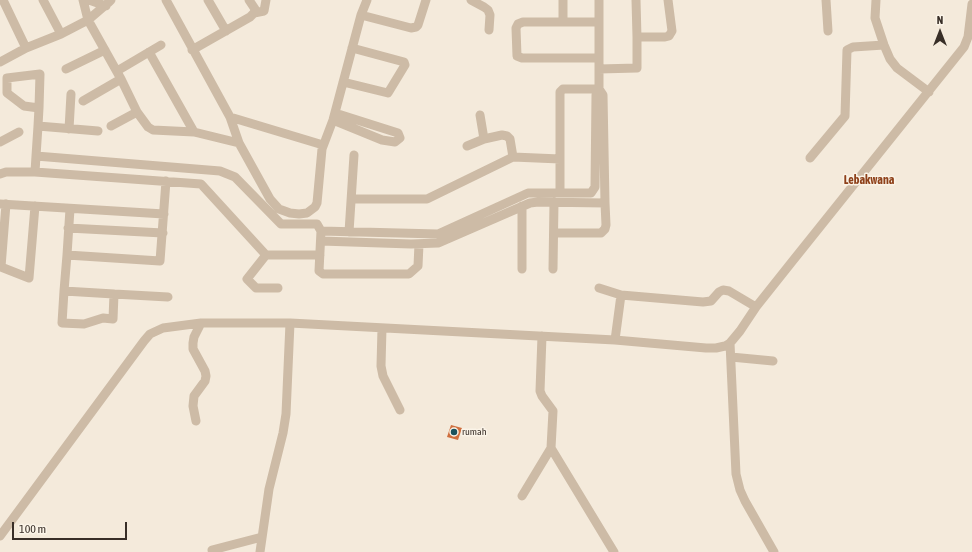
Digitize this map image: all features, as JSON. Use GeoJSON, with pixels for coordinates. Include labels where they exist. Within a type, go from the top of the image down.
{"type":"FeatureCollection","features":[{"type":"Feature","properties":{"kind":"street"},"geometry":{"type":"LineString","coordinates":[[3,0],[26,48]]}},
{"type":"Feature","properties":{"kind":"street"},"geometry":{"type":"LineString","coordinates":[[43,0],[61,34]]}},
{"type":"Feature","properties":{"kind":"street"},"geometry":{"type":"LineString","coordinates":[[83,0],[88,20],[119,75],[137,112],[148,128],[153,130],[194,132],[239,143]]}},
{"type":"Feature","properties":{"kind":"street"},"geometry":{"type":"LineString","coordinates":[[89,0],[108,3]]}},
{"type":"Feature","properties":{"kind":"street"},"geometry":{"type":"LineString","coordinates":[[166,0],[230,117],[239,143],[270,199],[279,209],[290,213],[299,214],[307,213],[315,207],[317,203],[323,145],[334,117],[361,15],[367,0]]}},
{"type":"Feature","properties":{"kind":"street"},"geometry":{"type":"LineString","coordinates":[[208,0],[226,31]]}},
{"type":"Feature","properties":{"kind":"street"},"geometry":{"type":"LineString","coordinates":[[250,0],[255,10],[254,13]]}},
{"type":"Feature","properties":{"kind":"street"},"geometry":{"type":"LineString","coordinates":[[192,50],[250,17],[254,13],[264,11],[266,0]]}},
{"type":"Feature","properties":{"kind":"street"},"geometry":{"type":"LineString","coordinates":[[361,15],[411,28],[416,27],[426,0]]}},
{"type":"Feature","properties":{"kind":"street"},"geometry":{"type":"LineString","coordinates":[[471,0],[488,10],[490,15],[489,30]]}},
{"type":"Feature","properties":{"kind":"street"},"geometry":{"type":"LineString","coordinates":[[563,0],[563,22]]}},
{"type":"Feature","properties":{"kind":"street"},"geometry":{"type":"LineString","coordinates":[[321,241],[415,244],[438,243],[530,203],[538,197],[560,192],[589,193],[594,189],[596,95],[599,89],[599,0]]}},
{"type":"Feature","properties":{"kind":"street"},"geometry":{"type":"LineString","coordinates":[[599,69],[636,68],[636,0]]}},
{"type":"Feature","properties":{"kind":"street"},"geometry":{"type":"LineString","coordinates":[[636,37],[669,36],[672,31],[668,0]]}},
{"type":"Feature","properties":{"kind":"street"},"geometry":{"type":"LineString","coordinates":[[826,0],[828,31]]}},
{"type":"Feature","properties":{"kind":"street"},"geometry":{"type":"LineString","coordinates":[[876,0],[875,18],[890,59],[897,68],[929,92]]}},
{"type":"Feature","properties":{"kind":"street"},"geometry":{"type":"LineString","coordinates":[[0,62],[26,48],[61,34],[88,20],[108,3]]}},
{"type":"Feature","properties":{"kind":"street"},"geometry":{"type":"LineString","coordinates":[[0,536],[144,341],[150,334],[163,328],[201,323],[290,323],[615,340],[706,348],[725,346],[730,343],[740,331],[756,307],[964,47],[968,38],[972,4]]}},
{"type":"Feature","properties":{"kind":"street"},"geometry":{"type":"LineString","coordinates":[[599,22],[522,22],[518,24],[516,28],[516,54],[518,57],[599,58]]}},
{"type":"Feature","properties":{"kind":"street"},"geometry":{"type":"LineString","coordinates":[[83,101],[149,52],[161,45]]}},
{"type":"Feature","properties":{"kind":"street"},"geometry":{"type":"LineString","coordinates":[[810,158],[845,116],[847,50],[853,47],[884,45]]}},
{"type":"Feature","properties":{"kind":"street"},"geometry":{"type":"LineString","coordinates":[[343,82],[388,93],[405,65],[404,62],[352,48]]}},
{"type":"Feature","properties":{"kind":"street"},"geometry":{"type":"LineString","coordinates":[[66,69],[105,50]]}},
{"type":"Feature","properties":{"kind":"street"},"geometry":{"type":"LineString","coordinates":[[149,52],[194,132]]}},
{"type":"Feature","properties":{"kind":"street"},"geometry":{"type":"LineString","coordinates":[[35,172],[39,108],[40,74],[7,78],[7,93],[24,106],[39,108]]}},
{"type":"Feature","properties":{"kind":"street"},"geometry":{"type":"LineString","coordinates":[[560,192],[560,92],[563,89],[599,89]]}},
{"type":"Feature","properties":{"kind":"street"},"geometry":{"type":"LineString","coordinates":[[554,233],[601,233],[605,230],[603,95],[599,89]]}},
{"type":"Feature","properties":{"kind":"street"},"geometry":{"type":"LineString","coordinates":[[69,129],[70,94]]}},
{"type":"Feature","properties":{"kind":"street"},"geometry":{"type":"LineString","coordinates":[[111,126],[137,112]]}},
{"type":"Feature","properties":{"kind":"street"},"geometry":{"type":"LineString","coordinates":[[480,115],[484,138]]}},
{"type":"Feature","properties":{"kind":"street"},"geometry":{"type":"LineString","coordinates":[[230,117],[323,145]]}},
{"type":"Feature","properties":{"kind":"street"},"geometry":{"type":"LineString","coordinates":[[334,117],[372,125],[398,133],[400,138],[395,142],[391,142],[368,134],[334,117]]}},
{"type":"Feature","properties":{"kind":"street"},"geometry":{"type":"LineString","coordinates":[[368,134],[372,125]]}},
{"type":"Feature","properties":{"kind":"street"},"geometry":{"type":"LineString","coordinates":[[38,126],[98,130]]}},
{"type":"Feature","properties":{"kind":"street"},"geometry":{"type":"LineString","coordinates":[[0,142],[20,132]]}},
{"type":"Feature","properties":{"kind":"street"},"geometry":{"type":"LineString","coordinates":[[467,146],[484,138],[502,135],[507,136],[510,139],[513,157]]}},
{"type":"Feature","properties":{"kind":"street"},"geometry":{"type":"LineString","coordinates":[[36,156],[220,171],[235,178],[281,224],[317,224],[321,231],[319,271],[323,274],[406,275],[418,266],[415,244],[411,233]]}},
{"type":"Feature","properties":{"kind":"street"},"geometry":{"type":"LineString","coordinates":[[349,232],[354,156]]}},
{"type":"Feature","properties":{"kind":"street"},"geometry":{"type":"LineString","coordinates":[[352,199],[427,199],[513,157],[560,159]]}},
{"type":"Feature","properties":{"kind":"street"},"geometry":{"type":"LineString","coordinates":[[90,176],[91,161]]}},
{"type":"Feature","properties":{"kind":"street"},"geometry":{"type":"LineString","coordinates":[[201,184],[202,169]]}},
{"type":"Feature","properties":{"kind":"street"},"geometry":{"type":"LineString","coordinates":[[0,174],[6,172],[35,172],[201,184],[266,255],[320,255]]}},
{"type":"Feature","properties":{"kind":"street"},"geometry":{"type":"LineString","coordinates":[[67,255],[160,261],[166,181]]}},
{"type":"Feature","properties":{"kind":"street"},"geometry":{"type":"LineString","coordinates":[[321,231],[438,234],[528,193],[554,202],[605,203]]}},
{"type":"Feature","properties":{"kind":"street"},"geometry":{"type":"LineString","coordinates":[[553,269],[554,202]]}},
{"type":"Feature","properties":{"kind":"street"},"geometry":{"type":"LineString","coordinates":[[35,206],[28,278],[1,267],[3,204],[164,214]]}},
{"type":"Feature","properties":{"kind":"street"},"geometry":{"type":"LineString","coordinates":[[522,206],[522,269]]}},
{"type":"Feature","properties":{"kind":"street"},"geometry":{"type":"LineString","coordinates":[[70,209],[62,323],[84,324],[103,318],[113,319],[114,294]]}},
{"type":"Feature","properties":{"kind":"street"},"geometry":{"type":"LineString","coordinates":[[68,228],[163,232]]}},
{"type":"Feature","properties":{"kind":"street"},"geometry":{"type":"LineString","coordinates":[[266,255],[247,279],[256,288],[278,288]]}},
{"type":"Feature","properties":{"kind":"street"},"geometry":{"type":"LineString","coordinates":[[599,288],[621,295],[703,302],[711,300],[723,290],[729,291],[756,307]]}},
{"type":"Feature","properties":{"kind":"street"},"geometry":{"type":"LineString","coordinates":[[64,291],[168,297]]}},
{"type":"Feature","properties":{"kind":"street"},"geometry":{"type":"LineString","coordinates":[[615,340],[621,295]]}},
{"type":"Feature","properties":{"kind":"street"},"geometry":{"type":"LineString","coordinates":[[196,421],[193,406],[194,396],[205,381],[206,376],[194,350],[193,343],[194,337],[201,323]]}},
{"type":"Feature","properties":{"kind":"street"},"geometry":{"type":"LineString","coordinates":[[260,552],[269,490],[275,460],[283,433],[286,414],[290,323]]}},
{"type":"Feature","properties":{"kind":"street"},"geometry":{"type":"LineString","coordinates":[[382,328],[383,376],[400,410]]}},
{"type":"Feature","properties":{"kind":"street"},"geometry":{"type":"LineString","coordinates":[[522,496],[551,448],[552,411],[540,392],[542,336]]}},
{"type":"Feature","properties":{"kind":"street"},"geometry":{"type":"LineString","coordinates":[[730,343],[736,474],[740,490],[745,501],[774,552]]}},
{"type":"Feature","properties":{"kind":"street"},"geometry":{"type":"LineString","coordinates":[[731,357],[773,361]]}},
{"type":"Feature","properties":{"kind":"street"},"geometry":{"type":"LineString","coordinates":[[551,448],[614,552]]}},
{"type":"Feature","properties":{"kind":"street"},"geometry":{"type":"LineString","coordinates":[[212,550],[262,536]]}},
{"type":"Feature","properties":{"kind":"building","name":"rumah"},"geometry":{"type":"Polygon","coordinates":[[[451,425],[462,428],[458,440],[447,437],[451,425]]]}},
{"type":"Feature","properties":{"kind":"place","name":"rumah"},"geometry":{"type":"Point","coordinates":[454,432]}},
{"type":"Feature","properties":{"kind":"district","name":"Lebakwana"},"geometry":{"type":"Point","coordinates":[869,180]}}]}
